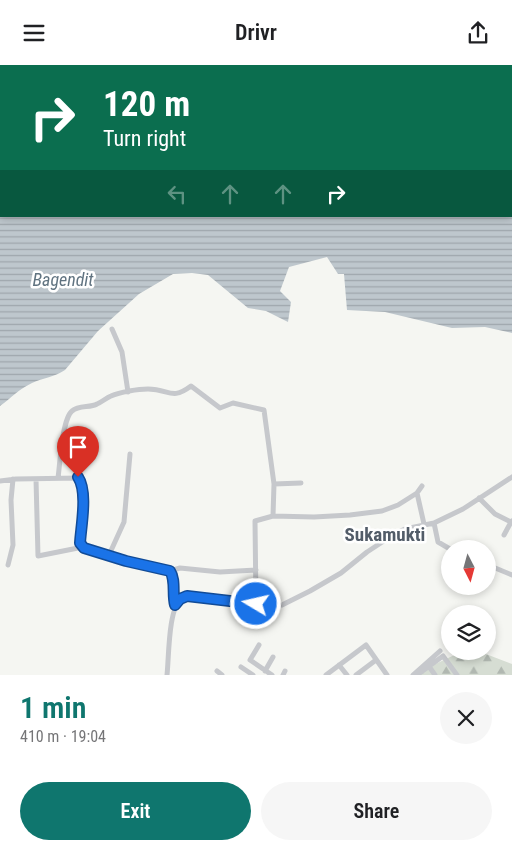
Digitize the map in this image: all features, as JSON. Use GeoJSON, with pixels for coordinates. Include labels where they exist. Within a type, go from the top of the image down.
{"type":"FeatureCollection","features":[{"type":"Feature","properties":{"kind":"street"},"geometry":{"type":"LineString","coordinates":[[112,329],[122,352],[128,392]]}},
{"type":"Feature","properties":{"kind":"street"},"geometry":{"type":"LineString","coordinates":[[58,478],[64,424],[68,415],[74,409],[92,407],[111,396],[128,392],[148,389],[174,394],[184,392],[191,385],[220,408],[233,403],[262,409],[264,412],[274,484],[273,516]]}},
{"type":"Feature","properties":{"kind":"street"},"geometry":{"type":"LineString","coordinates":[[109,555],[124,523],[130,454]]}},
{"type":"Feature","properties":{"kind":"street"},"geometry":{"type":"LineString","coordinates":[[0,481],[78,477],[83,494],[80,543],[83,547]]}},
{"type":"Feature","properties":{"kind":"street"},"geometry":{"type":"LineString","coordinates":[[168,675],[172,615],[175,605],[180,599],[187,596],[272,606],[282,605],[341,573],[367,552],[396,533],[424,524],[434,523],[463,509],[512,477]]}},
{"type":"Feature","properties":{"kind":"street"},"geometry":{"type":"LineString","coordinates":[[8,565],[13,545],[11,500],[13,479]]}},
{"type":"Feature","properties":{"kind":"street"},"geometry":{"type":"LineString","coordinates":[[36,479],[38,556],[83,547],[126,561],[170,571],[180,568],[220,572],[256,571]]}},
{"type":"Feature","properties":{"kind":"street"},"geometry":{"type":"LineString","coordinates":[[274,484],[301,483]]}},
{"type":"Feature","properties":{"kind":"street"},"geometry":{"type":"LineString","coordinates":[[256,604],[255,521],[273,516],[314,517],[382,511],[398,505],[417,493],[422,485]]}},
{"type":"Feature","properties":{"kind":"street"},"geometry":{"type":"LineString","coordinates":[[417,493],[424,524]]}},
{"type":"Feature","properties":{"kind":"street"},"geometry":{"type":"LineString","coordinates":[[479,498],[495,513],[511,521],[504,535]]}},
{"type":"Feature","properties":{"kind":"street"},"geometry":{"type":"LineString","coordinates":[[434,523],[438,543],[441,544]]}},
{"type":"Feature","properties":{"kind":"street"},"geometry":{"type":"LineString","coordinates":[[496,568],[512,575]]}},
{"type":"Feature","properties":{"kind":"street"},"geometry":{"type":"LineString","coordinates":[[170,571],[175,605]]}},
{"type":"Feature","properties":{"kind":"street"},"geometry":{"type":"LineString","coordinates":[[259,645],[250,661],[272,675]]}},
{"type":"Feature","properties":{"kind":"street"},"geometry":{"type":"LineString","coordinates":[[326,675],[366,645],[386,675]]}},
{"type":"Feature","properties":{"kind":"street"},"geometry":{"type":"LineString","coordinates":[[415,675],[441,654],[436,645]]}},
{"type":"Feature","properties":{"kind":"street"},"geometry":{"type":"LineString","coordinates":[[265,671],[273,657]]}},
{"type":"Feature","properties":{"kind":"street"},"geometry":{"type":"LineString","coordinates":[[356,675],[376,660]]}},
{"type":"Feature","properties":{"kind":"street"},"geometry":{"type":"LineString","coordinates":[[445,660],[456,675]]}},
{"type":"Feature","properties":{"kind":"street"},"geometry":{"type":"LineString","coordinates":[[241,667],[250,674],[256,665]]}},
{"type":"Feature","properties":{"kind":"street"},"geometry":{"type":"LineString","coordinates":[[339,665],[347,675]]}},
{"type":"Feature","properties":{"kind":"street"},"geometry":{"type":"LineString","coordinates":[[427,665],[435,675]]}},
{"type":"Feature","properties":{"kind":"green space"},"geometry":{"type":"Polygon","coordinates":[[[496,658],[512,664],[512,675],[412,675],[444,660],[496,660],[496,658]]]}},
{"type":"Feature","properties":{"kind":"water","name":"Bagendit"},"geometry":{"type":"Polygon","coordinates":[[[0,217],[512,217],[512,333],[485,327],[452,328],[385,312],[347,310],[344,274],[338,274],[327,257],[289,267],[280,291],[291,302],[288,322],[266,311],[248,308],[208,275],[192,273],[173,274],[139,294],[98,331],[65,370],[27,385],[0,406],[0,217]]]}},
{"type":"Feature","properties":{"kind":"district","name":"Sukamukti"},"geometry":{"type":"Point","coordinates":[385,534]}},
{"type":"Feature","properties":{"kind":"route"},"geometry":{"type":"LineString","coordinates":[[78,477],[83,494],[80,543],[84,548],[126,561],[170,571],[172,573],[172,591],[175,605],[180,599],[187,596],[256,604]]}}]}
